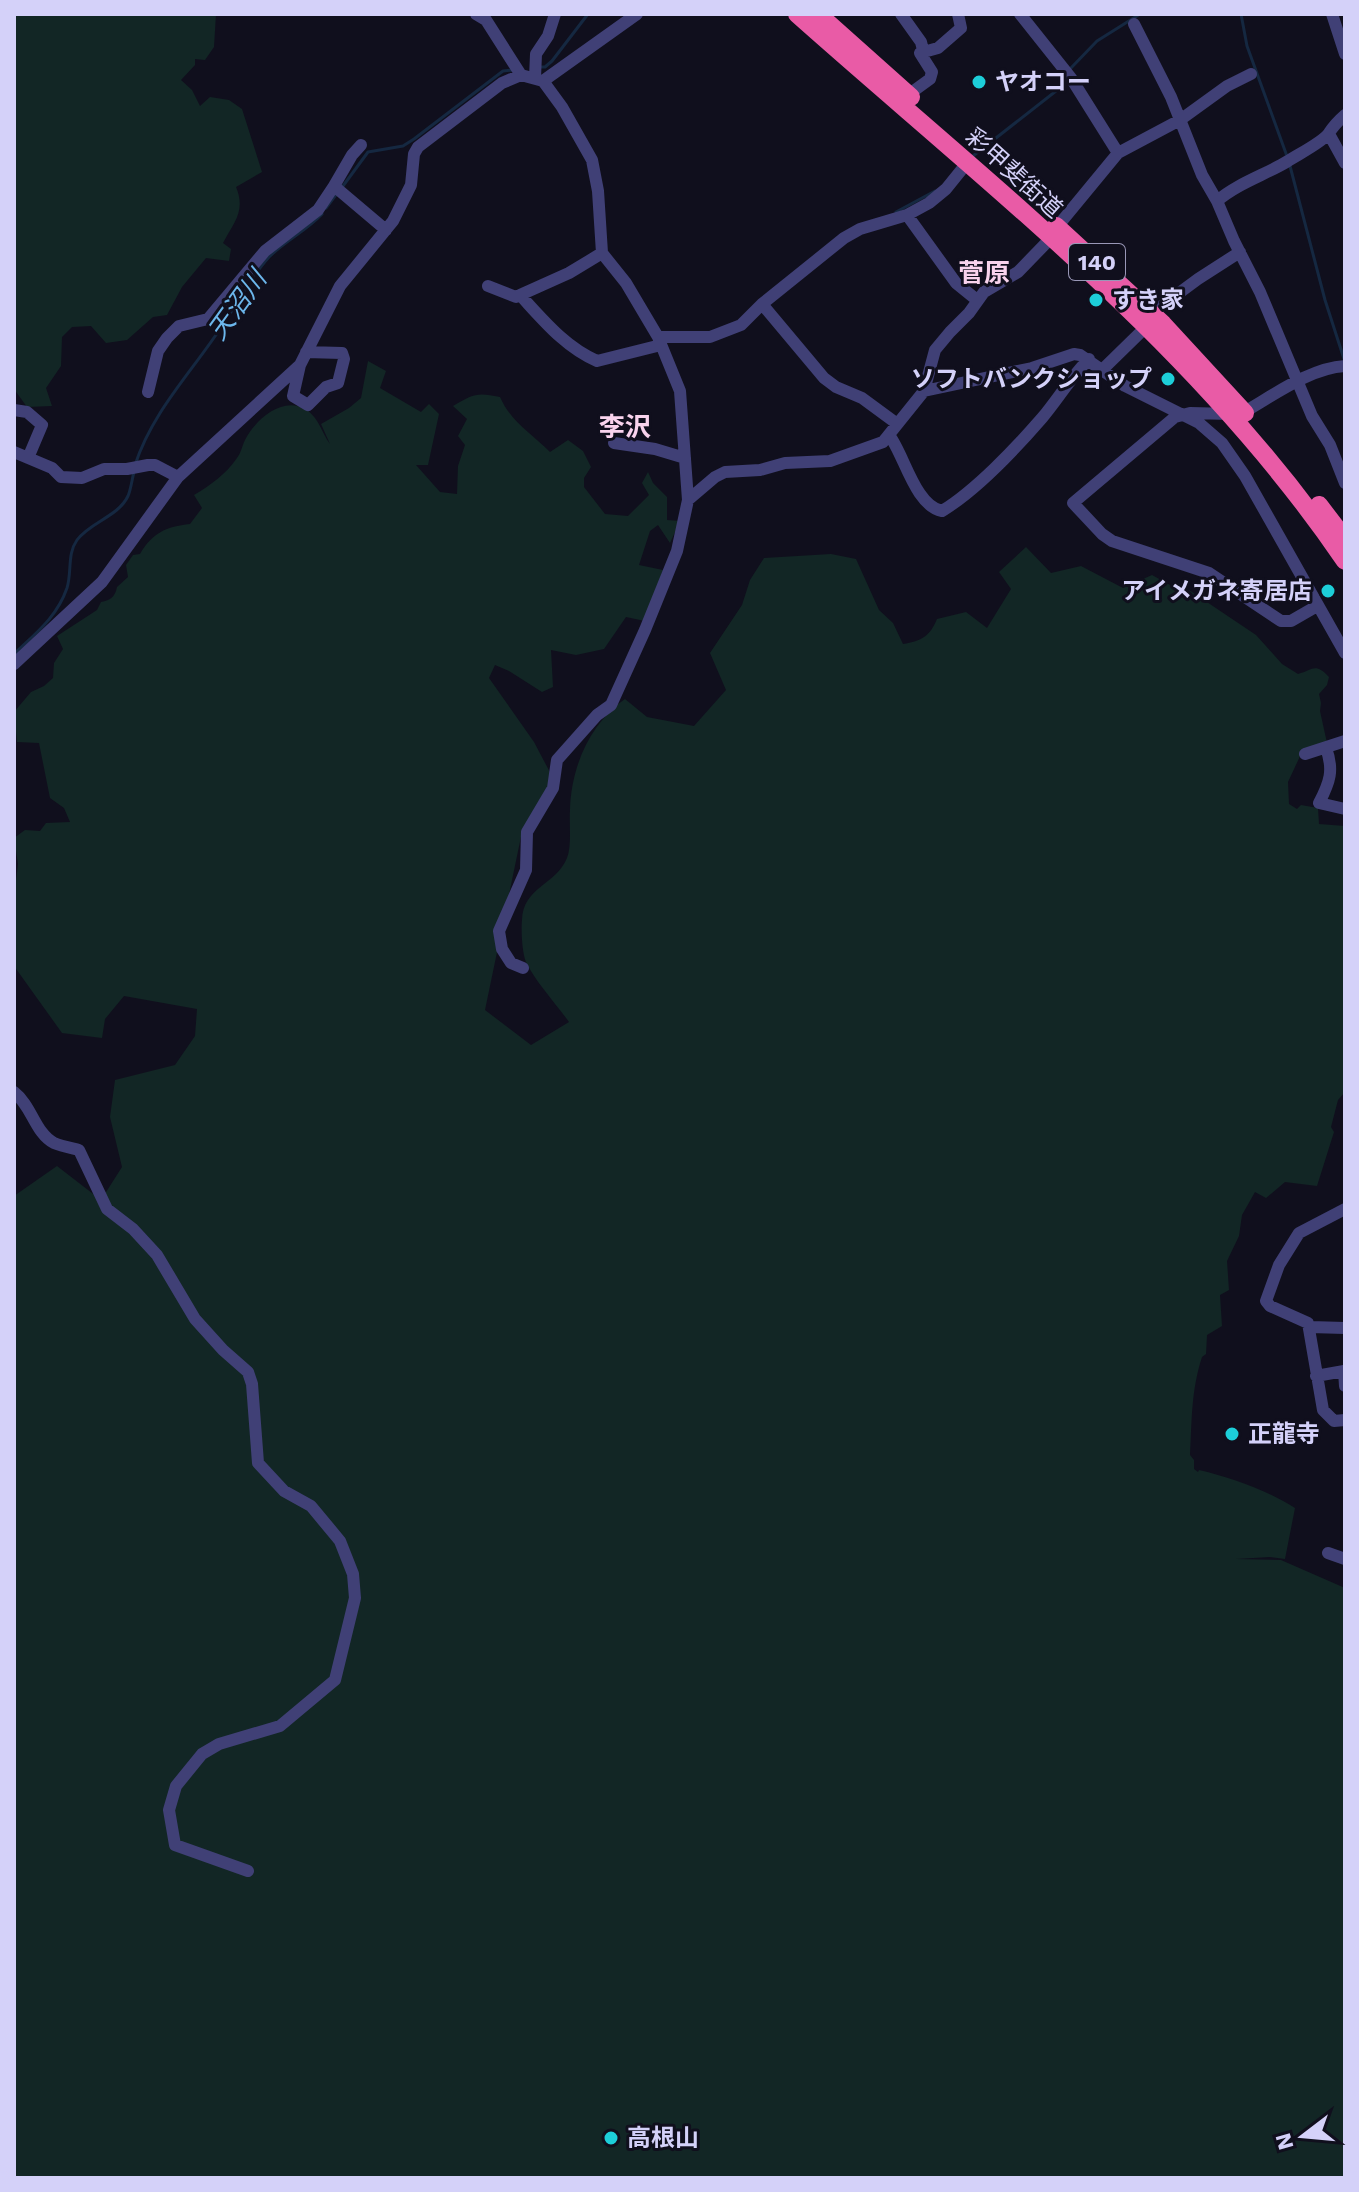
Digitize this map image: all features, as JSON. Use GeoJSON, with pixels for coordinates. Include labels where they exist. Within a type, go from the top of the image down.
{"type":"FeatureCollection","features":[{"type":"Feature","properties":{"kind":"highway","name":"彩甲斐街道"},"geometry":{"type":"LineString","coordinates":[[797,14],[967,163],[1054,232]]}},
{"type":"Feature","properties":{"kind":"highway","name":"彩甲斐街道"},"geometry":{"type":"LineString","coordinates":[[818,14],[1149,319],[1238,413],[1344,551]]}},
{"type":"Feature","properties":{"kind":"street"},"geometry":{"type":"LineString","coordinates":[[476,14],[486,20],[521,75]]}},
{"type":"Feature","properties":{"kind":"street"},"geometry":{"type":"LineString","coordinates":[[523,968],[511,963],[502,949],[499,931],[526,870],[527,832],[553,788],[557,760],[597,715],[611,705],[677,551],[688,500],[680,391],[660,341],[626,283],[602,253],[598,191],[592,160],[562,107],[539,79],[536,54],[548,36],[555,14]]}},
{"type":"Feature","properties":{"kind":"street"},"geometry":{"type":"LineString","coordinates":[[306,352],[342,353],[344,359],[338,383],[326,387],[308,405],[293,396],[300,365],[306,352],[340,286],[386,230],[411,185],[414,154],[418,147],[502,83],[521,75],[539,79],[637,14]]}},
{"type":"Feature","properties":{"kind":"street"},"geometry":{"type":"LineString","coordinates":[[901,14],[921,42],[921,58],[932,72],[930,79],[908,95]]}},
{"type":"Feature","properties":{"kind":"street"},"geometry":{"type":"LineString","coordinates":[[923,50],[938,48],[961,28],[957,14]]}},
{"type":"Feature","properties":{"kind":"street"},"geometry":{"type":"LineString","coordinates":[[1020,14],[1071,78],[1118,153]]}},
{"type":"Feature","properties":{"kind":"street"},"geometry":{"type":"LineString","coordinates":[[1332,14],[1345,54]]}},
{"type":"Feature","properties":{"kind":"street"},"geometry":{"type":"LineString","coordinates":[[1134,24],[1171,97],[1202,175],[1260,292],[1345,483]]}},
{"type":"Feature","properties":{"kind":"street"},"geometry":{"type":"LineString","coordinates":[[688,500],[725,472],[760,470],[785,463],[830,461],[883,442],[924,391],[935,350],[984,292],[1018,272],[1118,153],[1180,120],[1227,86],[1251,74]]}},
{"type":"Feature","properties":{"kind":"street"},"geometry":{"type":"LineString","coordinates":[[1217,201],[1227,192],[1285,163],[1329,134],[1332,125],[1345,115]]}},
{"type":"Feature","properties":{"kind":"street"},"geometry":{"type":"LineString","coordinates":[[1329,134],[1345,163]]}},
{"type":"Feature","properties":{"kind":"street"},"geometry":{"type":"LineString","coordinates":[[148,392],[158,351],[167,338],[183,324],[208,319],[265,251],[318,210],[361,145]]}},
{"type":"Feature","properties":{"kind":"street"},"geometry":{"type":"LineString","coordinates":[[520,295],[542,321],[573,347],[597,361],[660,341],[710,337],[729,332],[826,251],[852,233],[907,215],[946,189],[967,163]]}},
{"type":"Feature","properties":{"kind":"street"},"geometry":{"type":"LineString","coordinates":[[334,186],[386,230]]}},
{"type":"Feature","properties":{"kind":"street"},"geometry":{"type":"LineString","coordinates":[[907,215],[956,283],[977,300]]}},
{"type":"Feature","properties":{"kind":"street"},"geometry":{"type":"LineString","coordinates":[[1103,369],[1149,319],[1240,252]]}},
{"type":"Feature","properties":{"kind":"street"},"geometry":{"type":"LineString","coordinates":[[488,286],[516,297],[569,273],[602,253]]}},
{"type":"Feature","properties":{"kind":"street"},"geometry":{"type":"LineString","coordinates":[[762,304],[824,378],[862,398],[893,429],[912,481],[931,507],[942,511],[987,475],[1042,418],[1089,359]]}},
{"type":"Feature","properties":{"kind":"street"},"geometry":{"type":"LineString","coordinates":[[924,391],[1032,368],[1074,354],[1089,359],[1125,386],[1180,414],[1216,437],[1229,452],[1345,653]]}},
{"type":"Feature","properties":{"kind":"street"},"geometry":{"type":"LineString","coordinates":[[14,664],[102,582],[178,477],[300,365]]}},
{"type":"Feature","properties":{"kind":"street"},"geometry":{"type":"LineString","coordinates":[[1317,606],[1291,621],[1281,621],[1209,573],[1112,541],[1073,503],[1180,414],[1238,413],[1298,382],[1336,366],[1345,366]]}},
{"type":"Feature","properties":{"kind":"street"},"geometry":{"type":"LineString","coordinates":[[14,410],[27,412],[42,425],[28,458]]}},
{"type":"Feature","properties":{"kind":"street"},"geometry":{"type":"LineString","coordinates":[[614,443],[655,449],[685,458]]}},
{"type":"Feature","properties":{"kind":"street"},"geometry":{"type":"LineString","coordinates":[[14,452],[52,468],[61,477],[82,478],[104,469],[155,465],[178,477]]}},
{"type":"Feature","properties":{"kind":"street"},"geometry":{"type":"LineString","coordinates":[[14,644],[25,653]]}},
{"type":"Feature","properties":{"kind":"street"},"geometry":{"type":"LineString","coordinates":[[1305,754],[1345,741]]}},
{"type":"Feature","properties":{"kind":"street"},"geometry":{"type":"LineString","coordinates":[[1326,748],[1331,762],[1331,777],[1319,803],[1345,809]]}},
{"type":"Feature","properties":{"kind":"street"},"geometry":{"type":"LineString","coordinates":[[1331,762],[1344,768]]}},
{"type":"Feature","properties":{"kind":"street"},"geometry":{"type":"LineString","coordinates":[[14,1092],[25,1101],[41,1132],[52,1142],[79,1150],[107,1209],[133,1229],[157,1255],[195,1319],[248,1372],[252,1384],[258,1463],[284,1491],[311,1506],[340,1541],[353,1574],[355,1598],[335,1680],[280,1726],[219,1744],[202,1754],[176,1786],[169,1810],[175,1845],[248,1871]]}},
{"type":"Feature","properties":{"kind":"street"},"geometry":{"type":"LineString","coordinates":[[1345,1209],[1299,1233],[1279,1265],[1266,1301],[1270,1306],[1300,1317],[1310,1327],[1323,1410],[1334,1421],[1345,1420]]}},
{"type":"Feature","properties":{"kind":"street"},"geometry":{"type":"LineString","coordinates":[[1310,1327],[1345,1328]]}},
{"type":"Feature","properties":{"kind":"street"},"geometry":{"type":"LineString","coordinates":[[1316,1376],[1344,1370],[1345,1386]]}},
{"type":"Feature","properties":{"kind":"street"},"geometry":{"type":"LineString","coordinates":[[1328,1553],[1345,1559]]}},
{"type":"Feature","properties":{"kind":"green space"},"geometry":{"type":"Polygon","coordinates":[[[14,14],[216,14],[214,47],[205,60],[195,59],[195,65],[181,80],[192,90],[200,106],[210,97],[229,100],[242,109],[262,172],[236,187],[239,210],[223,243],[231,249],[229,261],[206,258],[182,287],[167,315],[153,317],[127,340],[106,343],[91,326],[72,327],[62,337],[61,366],[46,388],[52,406],[27,407],[14,389],[14,14]]]}},
{"type":"Feature","properties":{"kind":"green space"},"geometry":{"type":"Polygon","coordinates":[[[368,361],[386,371],[380,388],[421,412],[429,404],[439,414],[428,465],[416,465],[440,492],[457,494],[458,466],[465,445],[458,436],[467,419],[453,406],[480,394],[500,397],[516,420],[550,452],[568,440],[583,451],[591,467],[584,478],[584,487],[605,514],[628,516],[649,495],[642,483],[648,472],[653,483],[667,497],[667,520],[680,521],[670,543],[658,525],[650,531],[639,565],[663,570],[645,621],[626,617],[604,649],[576,655],[551,650],[553,687],[542,692],[495,665],[489,678],[534,742],[553,778],[522,832],[485,1010],[531,1045],[569,1022],[526,962],[522,925],[528,900],[562,867],[569,853],[571,794],[585,747],[602,720],[625,699],[647,717],[694,726],[726,690],[710,653],[742,605],[750,580],[764,558],[831,554],[856,559],[879,610],[893,623],[903,644],[924,637],[937,619],[966,612],[987,628],[1011,589],[999,572],[1026,547],[1051,573],[1081,566],[1123,588],[1152,575],[1170,585],[1189,590],[1256,635],[1282,664],[1298,674],[1317,668],[1329,677],[1319,694],[1327,743],[1302,752],[1288,782],[1289,804],[1297,809],[1301,805],[1318,808],[1319,824],[1345,826],[1345,1092],[1338,1100],[1331,1127],[1334,1132],[1317,1186],[1285,1182],[1266,1198],[1255,1192],[1242,1215],[1239,1236],[1227,1261],[1229,1290],[1220,1295],[1222,1326],[1207,1335],[1206,1354],[1198,1370],[1190,1455],[1198,1472],[1212,1473],[1249,1485],[1295,1508],[1285,1559],[1236,1559],[1281,1560],[1345,1588],[1345,2178],[14,2178],[14,1196],[57,1166],[101,1200],[122,1167],[110,1117],[115,1080],[175,1065],[195,1036],[197,1009],[124,996],[105,1019],[102,1038],[62,1033],[14,966],[14,896],[18,864],[14,838],[25,830],[40,831],[46,823],[70,822],[64,808],[50,798],[39,743],[17,742],[14,712],[31,692],[53,678],[54,663],[63,649],[57,636],[97,610],[101,602],[112,598],[117,587],[128,577],[126,565],[155,536],[167,529],[190,524],[202,508],[194,495],[228,469],[262,418],[287,406],[305,409],[317,420],[330,444],[321,424],[361,398],[368,361]]]}},
{"type":"Feature","properties":{"kind":"waterway","name":"天沼川"},"geometry":{"type":"LineString","coordinates":[[540,67],[552,61],[588,14]]}},
{"type":"Feature","properties":{"kind":"waterway"},"geometry":{"type":"LineString","coordinates":[[1070,69],[1097,41],[1140,14]]}},
{"type":"Feature","properties":{"kind":"waterway"},"geometry":{"type":"LineString","coordinates":[[1241,14],[1247,46],[1288,159]]}},
{"type":"Feature","properties":{"kind":"waterway","name":"天沼川"},"geometry":{"type":"LineString","coordinates":[[343,186],[368,152],[403,146],[503,71],[513,70]]}},
{"type":"Feature","properties":{"kind":"waterway"},"geometry":{"type":"LineString","coordinates":[[973,156],[1066,81]]}},
{"type":"Feature","properties":{"kind":"waterway"},"geometry":{"type":"LineString","coordinates":[[1290,166],[1325,300],[1345,362]]}},
{"type":"Feature","properties":{"kind":"waterway"},"geometry":{"type":"LineString","coordinates":[[896,212],[935,191]]}},
{"type":"Feature","properties":{"kind":"waterway","name":"天沼川"},"geometry":{"type":"LineString","coordinates":[[326,208],[338,192]]}},
{"type":"Feature","properties":{"kind":"waterway","name":"天沼川"},"geometry":{"type":"LineString","coordinates":[[135,465],[152,426],[256,273],[275,251],[322,214]]}},
{"type":"Feature","properties":{"kind":"waterway","name":"天沼川"},"geometry":{"type":"LineString","coordinates":[[14,654],[58,608],[67,588],[74,545],[89,528],[123,503],[134,472]]}},
{"type":"Feature","properties":{"kind":"place","name":"ヤオコー"},"geometry":{"type":"Point","coordinates":[979,82]}},
{"type":"Feature","properties":{"kind":"place","name":"すき家"},"geometry":{"type":"Point","coordinates":[1096,300]}},
{"type":"Feature","properties":{"kind":"place","name":"ソフトバンクショップ"},"geometry":{"type":"Point","coordinates":[1168,379]}},
{"type":"Feature","properties":{"kind":"place","name":"アイメガネ寄居店"},"geometry":{"type":"Point","coordinates":[1328,591]}},
{"type":"Feature","properties":{"kind":"place","name":"正龍寺"},"geometry":{"type":"Point","coordinates":[1232,1434]}},
{"type":"Feature","properties":{"kind":"place","name":"高根山"},"geometry":{"type":"Point","coordinates":[611,2138]}},
{"type":"Feature","properties":{"kind":"district","name":"菅原"},"geometry":{"type":"Point","coordinates":[984,273]}},
{"type":"Feature","properties":{"kind":"district","name":"李沢"},"geometry":{"type":"Point","coordinates":[625,427]}}]}
